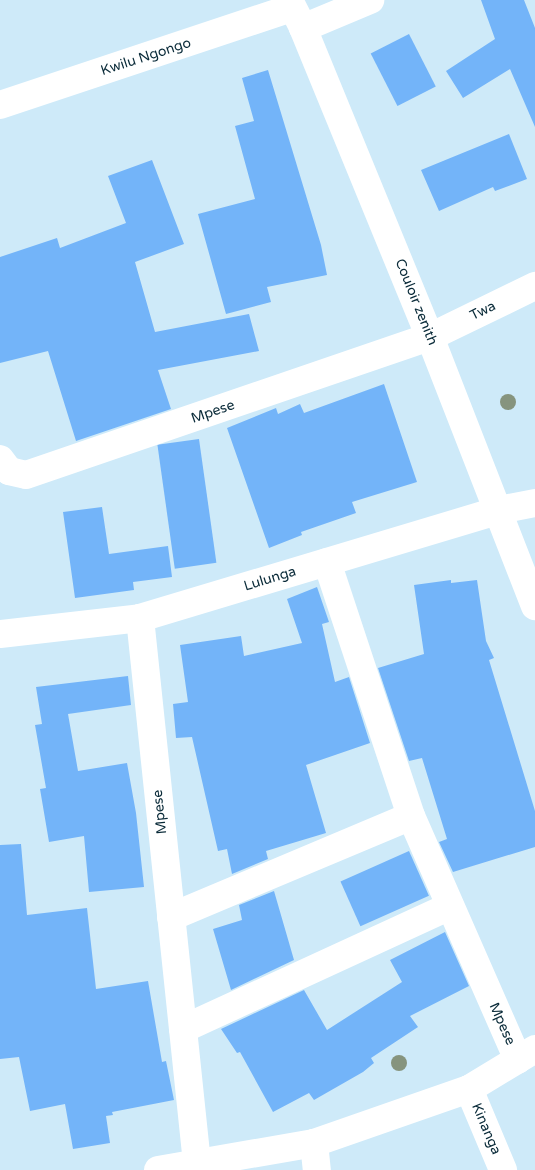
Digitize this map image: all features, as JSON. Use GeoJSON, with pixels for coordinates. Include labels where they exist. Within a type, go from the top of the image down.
{"type":"FeatureCollection","features":[{"type":"Feature","properties":{"kind":"street"},"geometry":{"type":"LineString","coordinates":[[295,12],[370,0]]}},
{"type":"Feature","properties":{"kind":"street","name":"Kwilu Ngongo"},"geometry":{"type":"LineString","coordinates":[[0,105],[295,12]]}},
{"type":"Feature","properties":{"kind":"street","name":"Couloir zenith"},"geometry":{"type":"LineString","coordinates":[[295,12],[430,337],[535,606]]}},
{"type":"Feature","properties":{"kind":"street","name":"Twa"},"geometry":{"type":"LineString","coordinates":[[430,337],[535,286]]}},
{"type":"Feature","properties":{"kind":"street","name":"Mpese"},"geometry":{"type":"LineString","coordinates":[[0,460],[9,471],[26,475],[430,337]]}},
{"type":"Feature","properties":{"kind":"street","name":"Lulunga"},"geometry":{"type":"LineString","coordinates":[[0,634],[140,618],[499,510],[535,503]]}},
{"type":"Feature","properties":{"kind":"street","name":"Mpese"},"geometry":{"type":"LineString","coordinates":[[327,562],[411,816],[450,906],[526,1055]]}},
{"type":"Feature","properties":{"kind":"street","name":"Mpese"},"geometry":{"type":"LineString","coordinates":[[140,618],[197,1163]]}},
{"type":"Feature","properties":{"kind":"street"},"geometry":{"type":"LineString","coordinates":[[171,917],[411,816]]}},
{"type":"Feature","properties":{"kind":"street"},"geometry":{"type":"LineString","coordinates":[[183,1030],[450,906]]}},
{"type":"Feature","properties":{"kind":"street"},"geometry":{"type":"LineString","coordinates":[[158,1170],[314,1143],[469,1089],[526,1055]]}},
{"type":"Feature","properties":{"kind":"street","name":"Kinanga"},"geometry":{"type":"LineString","coordinates":[[469,1089],[503,1170]]}},
{"type":"Feature","properties":{"kind":"street"},"geometry":{"type":"LineString","coordinates":[[314,1143],[317,1170]]}},
{"type":"Feature","properties":{"kind":"building"},"geometry":{"type":"Polygon","coordinates":[[[481,0],[524,0],[535,28],[535,127],[510,69],[463,98],[446,71],[495,39],[481,0]]]}},
{"type":"Feature","properties":{"kind":"building"},"geometry":{"type":"Polygon","coordinates":[[[409,34],[436,87],[397,106],[371,54],[409,34]]]}},
{"type":"Feature","properties":{"kind":"building"},"geometry":{"type":"Polygon","coordinates":[[[268,70],[321,245],[327,275],[267,287],[271,302],[226,314],[198,214],[255,199],[235,126],[254,121],[242,78],[268,70]]]}},
{"type":"Feature","properties":{"kind":"building"},"geometry":{"type":"Polygon","coordinates":[[[509,134],[527,179],[495,191],[493,187],[439,211],[421,170],[509,134]]]}},
{"type":"Feature","properties":{"kind":"building"},"geometry":{"type":"Polygon","coordinates":[[[152,160],[184,244],[135,262],[155,332],[249,314],[259,351],[158,370],[171,409],[76,441],[48,351],[0,363],[0,257],[57,238],[60,248],[126,223],[108,176],[152,160]]]}},
{"type":"Feature","properties":{"kind":"building"},"geometry":{"type":"Polygon","coordinates":[[[384,384],[417,482],[352,502],[356,513],[301,532],[302,535],[269,548],[227,428],[276,408],[278,414],[300,404],[304,413],[384,384]]]}},
{"type":"Feature","properties":{"kind":"building"},"geometry":{"type":"Polygon","coordinates":[[[199,439],[216,563],[175,569],[157,445],[199,439]]]}},
{"type":"Feature","properties":{"kind":"building"},"geometry":{"type":"Polygon","coordinates":[[[102,507],[109,554],[168,546],[172,577],[133,582],[134,590],[75,598],[63,512],[102,507]]]}},
{"type":"Feature","properties":{"kind":"building"},"geometry":{"type":"Polygon","coordinates":[[[451,580],[451,583],[477,580],[486,641],[494,658],[489,660],[535,811],[535,847],[453,872],[439,842],[447,839],[422,758],[409,761],[378,668],[424,654],[414,585],[451,580]]]}},
{"type":"Feature","properties":{"kind":"building"},"geometry":{"type":"Polygon","coordinates":[[[317,587],[329,622],[322,624],[335,682],[349,677],[370,743],[306,765],[326,833],[266,851],[268,859],[232,874],[227,849],[218,851],[192,737],[176,738],[173,704],[188,702],[180,645],[241,636],[244,656],[302,643],[287,599],[317,587]]]}},
{"type":"Feature","properties":{"kind":"building"},"geometry":{"type":"Polygon","coordinates":[[[128,676],[131,705],[68,714],[78,771],[127,763],[136,813],[144,887],[89,892],[84,836],[49,842],[40,789],[46,788],[35,725],[42,724],[36,687],[128,676]]]}},
{"type":"Feature","properties":{"kind":"building"},"geometry":{"type":"Polygon","coordinates":[[[21,844],[27,915],[87,908],[96,989],[148,981],[162,1062],[166,1061],[174,1100],[112,1112],[113,1115],[106,1116],[110,1143],[73,1149],[65,1104],[30,1111],[19,1057],[0,1059],[0,845],[21,844]]]}},
{"type":"Feature","properties":{"kind":"building"},"geometry":{"type":"Polygon","coordinates":[[[409,851],[429,896],[360,926],[340,882],[409,851]]]}},
{"type":"Feature","properties":{"kind":"building"},"geometry":{"type":"Polygon","coordinates":[[[274,891],[294,960],[231,990],[213,929],[242,920],[239,905],[274,891]]]}},
{"type":"Feature","properties":{"kind":"building"},"geometry":{"type":"Polygon","coordinates":[[[445,932],[469,986],[410,1016],[418,1027],[371,1058],[374,1063],[363,1072],[314,1100],[309,1093],[273,1112],[240,1052],[237,1053],[221,1029],[304,990],[327,1030],[402,982],[390,960],[445,932]]]}}]}
